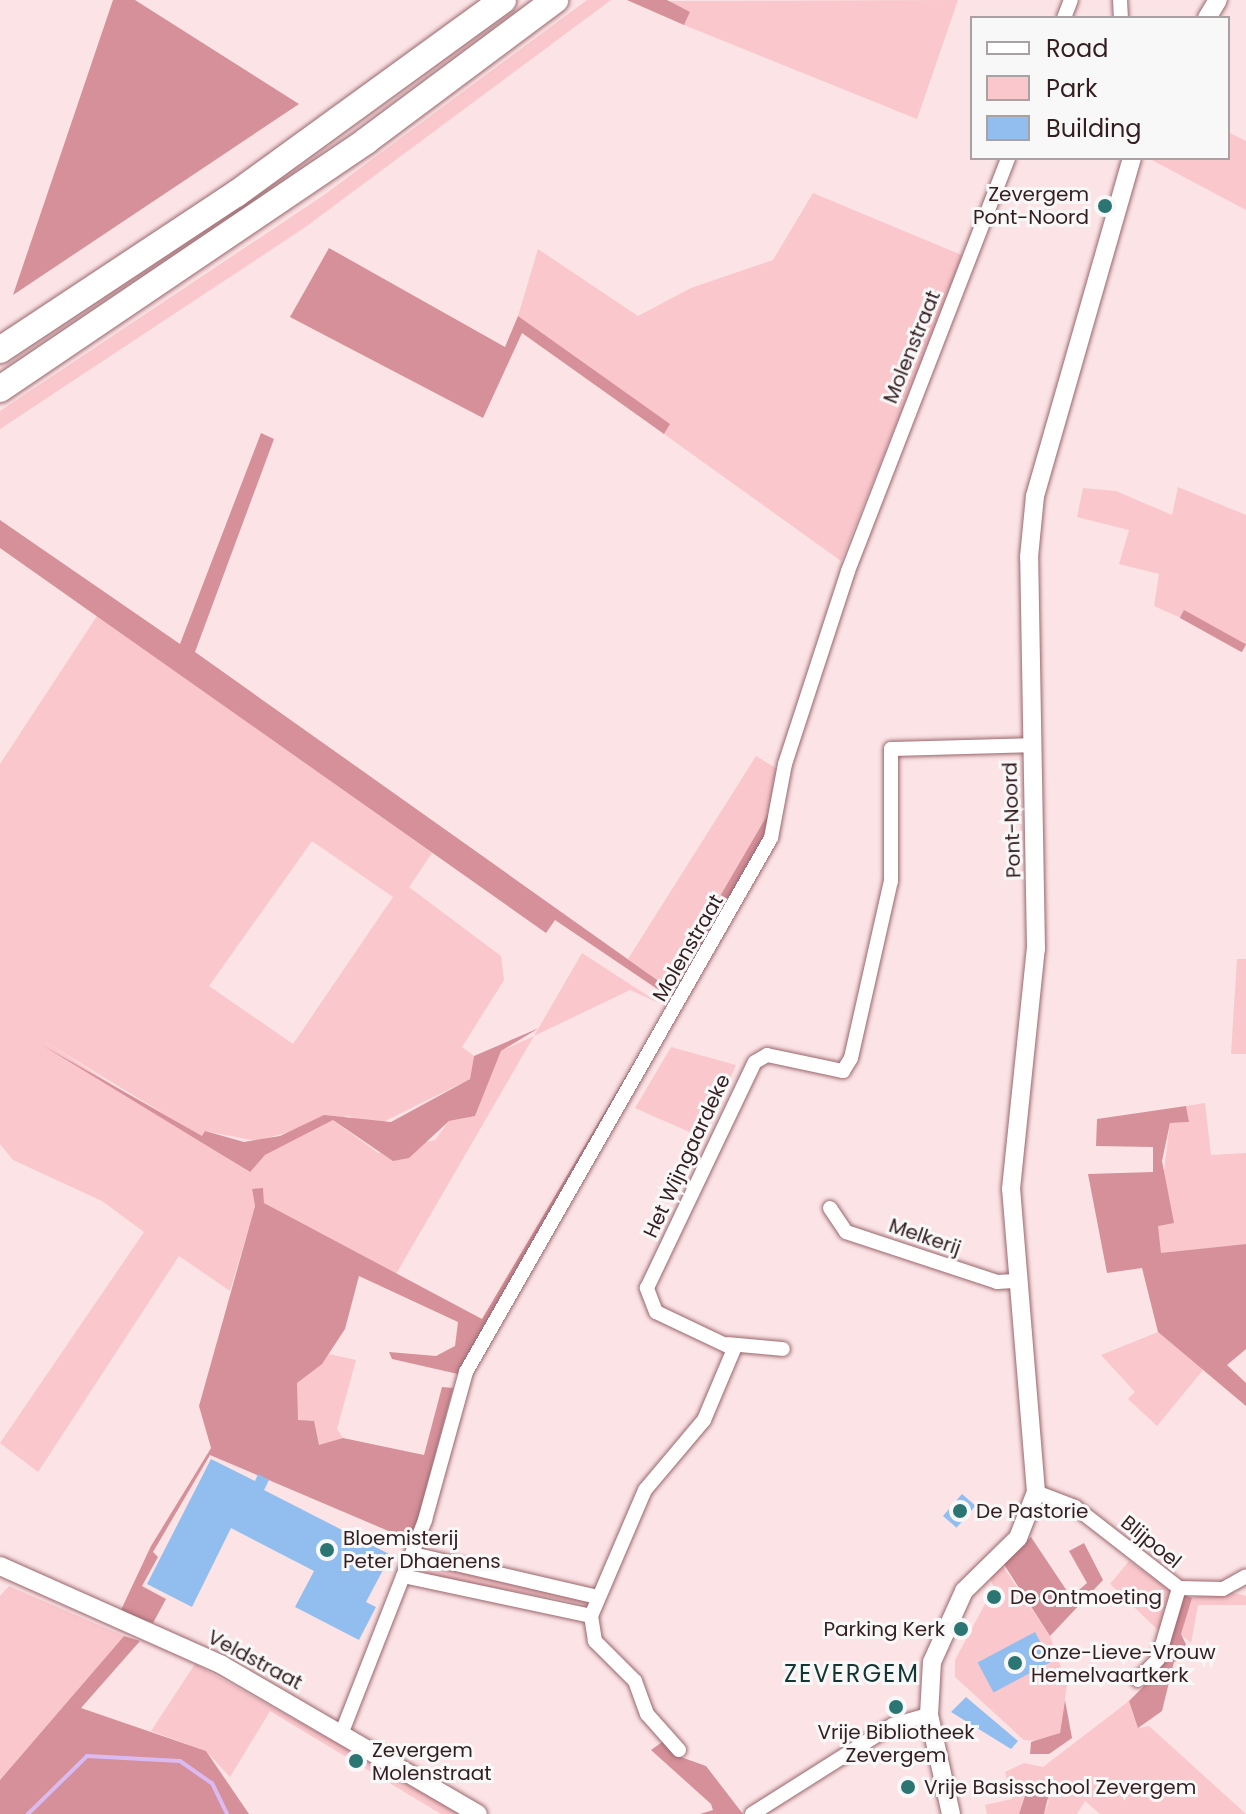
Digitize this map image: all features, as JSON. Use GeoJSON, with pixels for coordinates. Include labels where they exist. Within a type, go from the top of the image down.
{"type":"FeatureCollection","features":[{"type":"Feature","properties":{"kind":"highway"},"geometry":{"type":"LineString","coordinates":[[0,350],[236,194],[503,0]]}},
{"type":"Feature","properties":{"kind":"highway"},"geometry":{"type":"LineString","coordinates":[[0,389],[366,141],[555,0]]}},
{"type":"Feature","properties":{"kind":"street","name":"Molenstraat"},"geometry":{"type":"LineString","coordinates":[[342,1732],[413,1554],[466,1372],[771,838],[785,764],[848,571],[1007,160]]}},
{"type":"Feature","properties":{"kind":"street","name":"Pont-Noord"},"geometry":{"type":"LineString","coordinates":[[1036,1492],[1011,1189],[1036,949],[1031,745],[1035,496],[1131,160]]}},
{"type":"Feature","properties":{"kind":"street","name":"Het Wijngaardeke"},"geometry":{"type":"LineString","coordinates":[[783,1349],[728,1344],[656,1312],[647,1288],[755,1062],[767,1055],[843,1071],[851,1058],[891,881],[891,749],[1031,745]]}},
{"type":"Feature","properties":{"kind":"street","name":"Melkerij"},"geometry":{"type":"LineString","coordinates":[[830,1208],[846,1232],[997,1282],[1019,1281]]}},
{"type":"Feature","properties":{"kind":"street"},"geometry":{"type":"LineString","coordinates":[[679,1750],[647,1714],[635,1681],[595,1641],[591,1616],[645,1490],[704,1420],[734,1349],[728,1344]]}},
{"type":"Feature","properties":{"kind":"street"},"geometry":{"type":"LineString","coordinates":[[951,1814],[929,1715],[944,1628],[972,1582],[1018,1538],[1036,1492]]}},
{"type":"Feature","properties":{"kind":"street","name":"Blijpoel"},"geometry":{"type":"LineString","coordinates":[[1036,1492],[1075,1507],[1179,1588],[1223,1589],[1246,1576]]}},
{"type":"Feature","properties":{"kind":"street"},"geometry":{"type":"LineString","coordinates":[[413,1554],[598,1597]]}},
{"type":"Feature","properties":{"kind":"street","name":"Veldstraat"},"geometry":{"type":"LineString","coordinates":[[0,1566],[222,1665],[342,1732],[478,1814]]}},
{"type":"Feature","properties":{"kind":"street"},"geometry":{"type":"LineString","coordinates":[[403,1576],[591,1616]]}},
{"type":"Feature","properties":{"kind":"street"},"geometry":{"type":"LineString","coordinates":[[1138,1680],[1158,1659],[1179,1588]]}},
{"type":"Feature","properties":{"kind":"street"},"geometry":{"type":"LineString","coordinates":[[752,1814],[893,1725],[929,1715]]}},
{"type":"Feature","properties":{"kind":"green space"},"geometry":{"type":"Polygon","coordinates":[[[587,0],[611,0],[304,228],[0,429],[0,411],[324,195],[587,0]]]}},
{"type":"Feature","properties":{"kind":"green space"},"geometry":{"type":"Polygon","coordinates":[[[958,0],[917,119],[684,25],[690,12],[665,1],[958,0]]]}},
{"type":"Feature","properties":{"kind":"green space"},"geometry":{"type":"Polygon","coordinates":[[[1230,133],[1246,141],[1246,210],[1152,160],[1230,160],[1230,133]]]}},
{"type":"Feature","properties":{"kind":"green space"},"geometry":{"type":"Polygon","coordinates":[[[813,193],[964,256],[841,561],[664,434],[669,424],[518,316],[538,249],[638,316],[691,288],[773,260],[813,193]]]}},
{"type":"Feature","properties":{"kind":"green space"},"geometry":{"type":"Polygon","coordinates":[[[1178,487],[1246,515],[1246,644],[1184,611],[1179,617],[1154,606],[1159,574],[1119,564],[1129,530],[1077,517],[1083,488],[1116,491],[1172,515],[1178,487]]]}},
{"type":"Feature","properties":{"kind":"green space"},"geometry":{"type":"Polygon","coordinates":[[[97,616],[432,853],[409,887],[501,956],[504,980],[462,1047],[474,1056],[470,1079],[377,1125],[348,1116],[333,1120],[378,1153],[435,1140],[449,1121],[475,1116],[501,1051],[534,1036],[396,1274],[264,1203],[263,1189],[252,1189],[255,1206],[230,1291],[179,1256],[38,1472],[0,1443],[144,1232],[102,1201],[13,1160],[0,1144],[0,764],[97,616]],[[312,841],[209,986],[293,1044],[393,897],[312,841]],[[44,1041],[249,1172],[265,1155],[333,1120],[256,1141],[205,1131],[202,1137],[44,1041]]]}},
{"type":"Feature","properties":{"kind":"green space"},"geometry":{"type":"Polygon","coordinates":[[[756,756],[779,770],[775,802],[667,987],[628,959],[756,756]]]}},
{"type":"Feature","properties":{"kind":"green space"},"geometry":{"type":"Polygon","coordinates":[[[582,953],[659,1003],[630,990],[534,1036],[582,953]]]}},
{"type":"Feature","properties":{"kind":"green space"},"geometry":{"type":"Polygon","coordinates":[[[1237,959],[1246,959],[1246,1054],[1231,1054],[1237,959]]]}},
{"type":"Feature","properties":{"kind":"green space"},"geometry":{"type":"Polygon","coordinates":[[[671,1047],[736,1065],[703,1138],[635,1108],[671,1047]]]}},
{"type":"Feature","properties":{"kind":"green space"},"geometry":{"type":"Polygon","coordinates":[[[1205,1103],[1211,1155],[1246,1153],[1246,1244],[1161,1254],[1157,1225],[1170,1123],[1189,1122],[1186,1106],[1205,1103]]]}},
{"type":"Feature","properties":{"kind":"green space"},"geometry":{"type":"Polygon","coordinates":[[[1158,1332],[1203,1370],[1157,1426],[1128,1399],[1135,1392],[1101,1355],[1158,1332]]]}},
{"type":"Feature","properties":{"kind":"green space"},"geometry":{"type":"Polygon","coordinates":[[[329,1354],[356,1360],[337,1429],[343,1438],[319,1446],[298,1421],[297,1383],[329,1354]]]}},
{"type":"Feature","properties":{"kind":"green space"},"geometry":{"type":"Polygon","coordinates":[[[1129,1561],[1171,1591],[1160,1632],[1110,1584],[1129,1561]]]}},
{"type":"Feature","properties":{"kind":"green space"},"geometry":{"type":"Polygon","coordinates":[[[425,1562],[585,1601],[585,1604],[423,1575],[425,1562]]]}},
{"type":"Feature","properties":{"kind":"green space"},"geometry":{"type":"Polygon","coordinates":[[[1002,1565],[1050,1636],[1067,1685],[1060,1733],[1040,1741],[1024,1740],[955,1677],[955,1660],[994,1587],[989,1577],[1002,1565]]]}},
{"type":"Feature","properties":{"kind":"green space"},"geometry":{"type":"Polygon","coordinates":[[[9,1586],[124,1636],[0,1780],[0,1596],[9,1586]]]}},
{"type":"Feature","properties":{"kind":"green space"},"geometry":{"type":"Polygon","coordinates":[[[1230,1592],[1246,1596],[1246,1605],[1198,1605],[1191,1643],[1180,1634],[1192,1598],[1230,1592]]]}},
{"type":"Feature","properties":{"kind":"green space"},"geometry":{"type":"Polygon","coordinates":[[[195,1664],[459,1814],[441,1814],[270,1711],[230,1777],[206,1751],[151,1731],[195,1664]]]}},
{"type":"Feature","properties":{"kind":"green space"},"geometry":{"type":"Polygon","coordinates":[[[1129,1701],[1139,1728],[1149,1726],[1246,1814],[1100,1814],[1085,1801],[1077,1814],[1044,1814],[1049,1801],[1027,1786],[1019,1814],[987,1814],[985,1805],[1012,1799],[1005,1772],[1024,1763],[1043,1767],[1129,1701]]]}},
{"type":"Feature","properties":{"kind":"shaded area"},"geometry":{"type":"Polygon","coordinates":[[[113,0],[135,0],[299,104],[13,295],[113,0]]]}},
{"type":"Feature","properties":{"kind":"shaded area"},"geometry":{"type":"Polygon","coordinates":[[[627,0],[667,0],[690,12],[684,25],[627,0]]]}},
{"type":"Feature","properties":{"kind":"shaded area"},"geometry":{"type":"Polygon","coordinates":[[[329,248],[505,347],[518,316],[670,424],[664,434],[522,333],[483,418],[290,317],[329,248]]]}},
{"type":"Feature","properties":{"kind":"shaded area"},"geometry":{"type":"Polygon","coordinates":[[[261,433],[274,439],[195,652],[667,987],[775,802],[775,825],[675,1001],[555,920],[546,933],[0,548],[0,520],[180,644],[261,433]]]}},
{"type":"Feature","properties":{"kind":"shaded area"},"geometry":{"type":"Polygon","coordinates":[[[1184,610],[1246,644],[1242,652],[1180,618],[1184,610]]]}},
{"type":"Feature","properties":{"kind":"shaded area"},"geometry":{"type":"Polygon","coordinates":[[[661,1017],[458,1374],[392,1359],[389,1352],[436,1356],[455,1346],[458,1322],[359,1276],[345,1329],[322,1364],[297,1383],[298,1420],[314,1421],[319,1445],[343,1438],[424,1455],[442,1387],[453,1388],[412,1541],[210,1455],[153,1552],[158,1557],[142,1586],[166,1599],[153,1623],[120,1612],[151,1546],[211,1448],[199,1406],[255,1206],[252,1189],[263,1188],[264,1203],[482,1319],[661,1017]]]}},
{"type":"Feature","properties":{"kind":"shaded area"},"geometry":{"type":"Polygon","coordinates":[[[539,1028],[501,1051],[475,1116],[449,1121],[409,1158],[393,1161],[333,1120],[265,1155],[250,1172],[42,1045],[202,1136],[205,1131],[244,1142],[280,1136],[324,1115],[391,1122],[470,1079],[474,1056],[539,1028]]]}},
{"type":"Feature","properties":{"kind":"shaded area"},"geometry":{"type":"Polygon","coordinates":[[[1186,1106],[1189,1122],[1170,1123],[1162,1161],[1174,1223],[1158,1226],[1161,1253],[1246,1244],[1246,1349],[1227,1365],[1246,1383],[1246,1406],[1158,1332],[1142,1268],[1107,1273],[1088,1174],[1153,1172],[1153,1147],[1096,1146],[1097,1119],[1186,1106]]]}},
{"type":"Feature","properties":{"kind":"shaded area"},"geometry":{"type":"Polygon","coordinates":[[[1031,1537],[1071,1597],[1087,1583],[1069,1551],[1084,1543],[1103,1580],[1050,1636],[1003,1563],[1031,1537]]]}},
{"type":"Feature","properties":{"kind":"shaded area"},"geometry":{"type":"Polygon","coordinates":[[[1171,1591],[1192,1598],[1181,1634],[1192,1657],[1174,1662],[1162,1711],[1138,1728],[1129,1701],[1146,1684],[1137,1673],[1155,1651],[1171,1591]]]}},
{"type":"Feature","properties":{"kind":"shaded area"},"geometry":{"type":"Polygon","coordinates":[[[124,1636],[140,1641],[81,1708],[206,1751],[249,1814],[0,1814],[0,1780],[124,1636]]]}},
{"type":"Feature","properties":{"kind":"shaded area"},"geometry":{"type":"Polygon","coordinates":[[[1065,1700],[1072,1738],[1049,1754],[1030,1754],[1031,1742],[1060,1733],[1065,1700]]]}},
{"type":"Feature","properties":{"kind":"shaded area"},"geometry":{"type":"Polygon","coordinates":[[[665,1740],[678,1756],[706,1766],[743,1814],[700,1814],[713,1810],[711,1804],[651,1750],[665,1740]]]}},
{"type":"Feature","properties":{"kind":"shaded area"},"geometry":{"type":"Polygon","coordinates":[[[1029,1783],[1049,1793],[1044,1814],[1019,1814],[1029,1783]]]}},
{"type":"Feature","properties":{"kind":"building","name":"Bloemisterij Peter Dhaenens"},"geometry":{"type":"Polygon","coordinates":[[[211,1459],[255,1481],[258,1474],[269,1480],[264,1490],[391,1555],[366,1602],[376,1607],[359,1640],[295,1607],[314,1571],[231,1528],[192,1607],[147,1584],[211,1459]]]}},
{"type":"Feature","properties":{"kind":"building","name":"De Pastorie"},"geometry":{"type":"Polygon","coordinates":[[[962,1494],[976,1506],[957,1528],[943,1516],[962,1494]]]}},
{"type":"Feature","properties":{"kind":"building","name":"Onze-Lieve-Vrouw Hemelvaartkerk"},"geometry":{"type":"Polygon","coordinates":[[[1035,1632],[1051,1662],[994,1693],[978,1663],[1035,1632]]]}},
{"type":"Feature","properties":{"kind":"building"},"geometry":{"type":"Polygon","coordinates":[[[966,1697],[1018,1741],[1011,1749],[951,1712],[966,1697]]]}},
{"type":"Feature","properties":{"kind":"waterway"},"geometry":{"type":"LineString","coordinates":[[28,1814],[87,1756],[180,1761],[212,1783],[227,1814]]}},
{"type":"Feature","properties":{"kind":"place","name":"Zevergem Pont-Noord"},"geometry":{"type":"Point","coordinates":[1105,206]}},
{"type":"Feature","properties":{"kind":"place","name":"De Pastorie"},"geometry":{"type":"Point","coordinates":[960,1511]}},
{"type":"Feature","properties":{"kind":"place","name":"Bloemisterij Peter Dhaenens"},"geometry":{"type":"Point","coordinates":[327,1550]}},
{"type":"Feature","properties":{"kind":"place","name":"De Ontmoeting"},"geometry":{"type":"Point","coordinates":[994,1597]}},
{"type":"Feature","properties":{"kind":"place","name":"Parking Kerk"},"geometry":{"type":"Point","coordinates":[961,1629]}},
{"type":"Feature","properties":{"kind":"place","name":"Onze-Lieve-Vrouw Hemelvaartkerk"},"geometry":{"type":"Point","coordinates":[1015,1663]}},
{"type":"Feature","properties":{"kind":"place","name":"Vrije Bibliotheek Zevergem"},"geometry":{"type":"Point","coordinates":[896,1707]}},
{"type":"Feature","properties":{"kind":"place","name":"Zevergem Molenstraat"},"geometry":{"type":"Point","coordinates":[356,1761]}},
{"type":"Feature","properties":{"kind":"place","name":"Vrije Basisschool Zevergem"},"geometry":{"type":"Point","coordinates":[908,1787]}},
{"type":"Feature","properties":{"kind":"district","name":"ZEVERGEM"},"geometry":{"type":"Point","coordinates":[852,1674]}}]}
